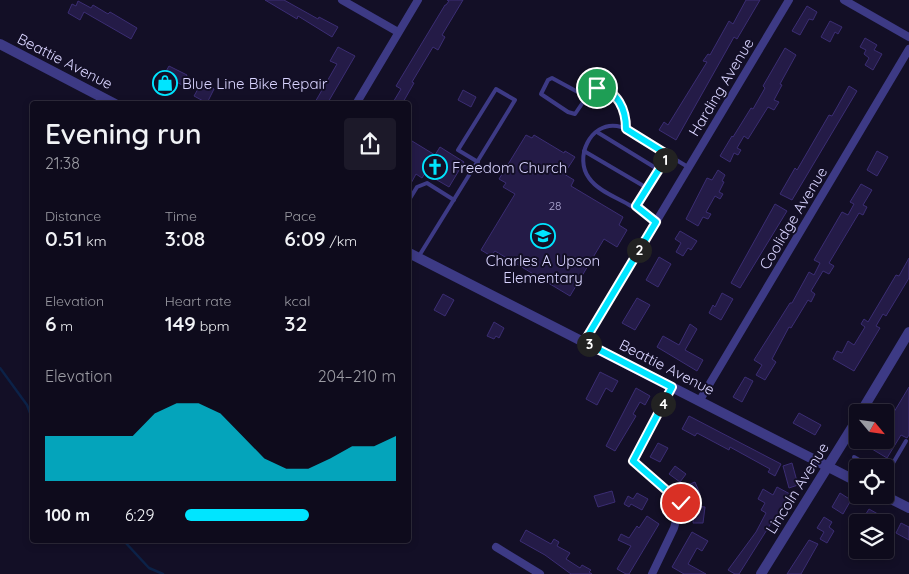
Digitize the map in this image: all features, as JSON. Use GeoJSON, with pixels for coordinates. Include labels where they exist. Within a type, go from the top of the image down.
{"type":"FeatureCollection","features":[{"type":"Feature","properties":{"kind":"street"},"geometry":{"type":"LineString","coordinates":[[342,0],[398,32]]}},
{"type":"Feature","properties":{"kind":"street"},"geometry":{"type":"LineString","coordinates":[[358,101],[418,0]]}},
{"type":"Feature","properties":{"kind":"street","name":"Harding Avenue"},"geometry":{"type":"LineString","coordinates":[[584,342],[788,0]]}},
{"type":"Feature","properties":{"kind":"street"},"geometry":{"type":"LineString","coordinates":[[844,0],[909,37]]}},
{"type":"Feature","properties":{"kind":"street","name":"Beattie Avenue"},"geometry":{"type":"LineString","coordinates":[[0,44],[109,101]]}},
{"type":"Feature","properties":{"kind":"street","name":"Coolidge Avenue"},"geometry":{"type":"LineString","coordinates":[[700,400],[909,49]]}},
{"type":"Feature","properties":{"kind":"street","name":"Beattie Avenue"},"geometry":{"type":"LineString","coordinates":[[413,256],[700,400],[849,478]]}},
{"type":"Feature","properties":{"kind":"street"},"geometry":{"type":"LineString","coordinates":[[866,404],[909,332]]}},
{"type":"Feature","properties":{"kind":"street"},"geometry":{"type":"LineString","coordinates":[[652,574],[674,528],[681,503],[633,461],[672,387]]}},
{"type":"Feature","properties":{"kind":"street","name":"Lincoln Avenue"},"geometry":{"type":"LineString","coordinates":[[761,574],[849,433]]}},
{"type":"Feature","properties":{"kind":"street"},"geometry":{"type":"LineString","coordinates":[[894,500],[909,508]]}},
{"type":"Feature","properties":{"kind":"street"},"geometry":{"type":"LineString","coordinates":[[496,547],[536,573]]}},
{"type":"Feature","properties":{"kind":"lane"},"geometry":{"type":"LineString","coordinates":[[586,97],[552,78],[548,80],[541,94],[544,98],[572,114],[578,112],[586,97],[597,88],[601,88],[621,103],[625,112],[626,129]]}},
{"type":"Feature","properties":{"kind":"lane"},"geometry":{"type":"LineString","coordinates":[[413,256],[454,200],[478,162],[514,100],[496,89],[458,150],[478,162]]}},
{"type":"Feature","properties":{"kind":"lane"},"geometry":{"type":"LineString","coordinates":[[656,222],[636,206],[631,206],[595,185],[590,180],[583,163],[584,151],[591,137],[605,127],[616,126],[626,129],[688,167]]}},
{"type":"Feature","properties":{"kind":"lane"},"geometry":{"type":"LineString","coordinates":[[597,132],[659,170]]}},
{"type":"Feature","properties":{"kind":"lane"},"geometry":{"type":"LineString","coordinates":[[584,151],[647,188]]}},
{"type":"Feature","properties":{"kind":"lane"},"geometry":{"type":"LineString","coordinates":[[636,206],[668,155]]}},
{"type":"Feature","properties":{"kind":"lane"},"geometry":{"type":"LineString","coordinates":[[411,197],[417,187],[426,184],[454,200]]}},
{"type":"Feature","properties":{"kind":"lane"},"geometry":{"type":"LineString","coordinates":[[894,461],[906,441]]}},
{"type":"Feature","properties":{"kind":"building"},"geometry":{"type":"Polygon","coordinates":[[[265,0],[284,0],[318,19],[319,17],[338,27],[332,37],[298,16],[297,19],[265,0]]]}},
{"type":"Feature","properties":{"kind":"building"},"geometry":{"type":"Polygon","coordinates":[[[447,0],[463,0],[442,35],[445,37],[438,50],[433,47],[412,82],[414,83],[404,101],[394,101],[401,89],[396,86],[449,1],[447,0]]]}},
{"type":"Feature","properties":{"kind":"building"},"geometry":{"type":"Polygon","coordinates":[[[746,0],[760,0],[737,39],[734,37],[676,140],[659,130],[664,122],[668,125],[707,62],[703,61],[708,54],[710,55],[729,21],[733,24],[746,0]]]}},
{"type":"Feature","properties":{"kind":"building"},"geometry":{"type":"Polygon","coordinates":[[[78,1],[91,8],[93,5],[108,14],[110,12],[137,28],[131,39],[84,12],[80,20],[68,13],[72,4],[76,6],[78,1]]]}},
{"type":"Feature","properties":{"kind":"building"},"geometry":{"type":"Polygon","coordinates":[[[807,6],[817,12],[813,20],[809,19],[800,35],[792,31],[807,6]]]}},
{"type":"Feature","properties":{"kind":"building"},"geometry":{"type":"Polygon","coordinates":[[[830,21],[842,27],[838,34],[835,32],[830,42],[821,37],[830,21]]]}},
{"type":"Feature","properties":{"kind":"building"},"geometry":{"type":"Polygon","coordinates":[[[865,38],[877,45],[874,50],[882,54],[873,70],[865,65],[869,58],[864,54],[866,50],[860,47],[865,38]]]}},
{"type":"Feature","properties":{"kind":"building"},"geometry":{"type":"Polygon","coordinates":[[[338,47],[355,56],[329,101],[316,101],[337,64],[330,61],[338,47]]]}},
{"type":"Feature","properties":{"kind":"building"},"geometry":{"type":"Polygon","coordinates":[[[785,48],[796,55],[780,84],[782,85],[774,100],[779,102],[774,110],[768,107],[748,139],[744,136],[737,148],[741,150],[738,155],[734,153],[730,162],[720,156],[751,108],[753,109],[765,88],[763,86],[785,48]]]}},
{"type":"Feature","properties":{"kind":"building"},"geometry":{"type":"Polygon","coordinates":[[[169,66],[187,75],[182,85],[164,75],[169,66]]]}},
{"type":"Feature","properties":{"kind":"building"},"geometry":{"type":"Polygon","coordinates":[[[202,82],[214,89],[208,101],[203,101],[194,96],[202,82]]]}},
{"type":"Feature","properties":{"kind":"building"},"geometry":{"type":"Polygon","coordinates":[[[849,86],[857,91],[792,200],[780,194],[795,168],[797,170],[829,115],[832,116],[849,86]]]}},
{"type":"Feature","properties":{"kind":"building"},"geometry":{"type":"Polygon","coordinates":[[[463,90],[476,97],[471,107],[458,100],[463,90]]]}},
{"type":"Feature","properties":{"kind":"building"},"geometry":{"type":"Polygon","coordinates":[[[526,135],[532,138],[534,135],[564,153],[565,151],[575,157],[564,174],[574,180],[571,186],[623,217],[619,225],[627,230],[617,247],[604,239],[570,296],[495,251],[491,256],[481,250],[515,194],[503,187],[506,183],[499,179],[526,135]]]}},
{"type":"Feature","properties":{"kind":"building","name":"Freedom Church"},"geometry":{"type":"Polygon","coordinates":[[[412,141],[435,155],[440,147],[464,162],[449,187],[425,173],[422,178],[416,174],[411,183],[412,141]]]}},
{"type":"Feature","properties":{"kind":"building"},"geometry":{"type":"Polygon","coordinates":[[[877,151],[888,157],[877,176],[867,170],[877,151]]]}},
{"type":"Feature","properties":{"kind":"building"},"geometry":{"type":"Polygon","coordinates":[[[718,170],[725,175],[719,192],[723,194],[720,199],[715,196],[706,212],[711,214],[708,219],[703,217],[698,226],[686,219],[707,178],[712,180],[718,170]]]}},
{"type":"Feature","properties":{"kind":"building"},"geometry":{"type":"Polygon","coordinates":[[[861,184],[872,190],[863,205],[867,207],[863,215],[859,213],[829,263],[834,266],[829,274],[823,271],[811,291],[815,294],[811,302],[808,300],[791,328],[789,327],[772,359],[776,362],[765,380],[756,375],[762,365],[754,360],[790,303],[792,303],[809,272],[814,275],[820,263],[814,260],[842,212],[848,215],[854,204],[850,202],[861,184]]]}},
{"type":"Feature","properties":{"kind":"building"},"geometry":{"type":"Polygon","coordinates":[[[775,204],[787,211],[740,288],[731,283],[775,204]]]}},
{"type":"Feature","properties":{"kind":"building"},"geometry":{"type":"Polygon","coordinates":[[[680,231],[697,241],[691,250],[688,248],[683,256],[676,252],[681,243],[675,239],[680,231]]]}},
{"type":"Feature","properties":{"kind":"building"},"geometry":{"type":"Polygon","coordinates":[[[659,257],[671,264],[658,287],[646,280],[659,257]]]}},
{"type":"Feature","properties":{"kind":"building"},"geometry":{"type":"Polygon","coordinates":[[[909,258],[909,278],[886,316],[883,314],[876,326],[880,328],[854,371],[833,359],[837,351],[842,353],[848,341],[854,345],[865,327],[861,324],[864,319],[868,322],[896,275],[899,276],[909,258]]]}},
{"type":"Feature","properties":{"kind":"building"},"geometry":{"type":"Polygon","coordinates":[[[722,293],[733,299],[721,320],[709,313],[713,305],[715,307],[722,293]]]}},
{"type":"Feature","properties":{"kind":"building"},"geometry":{"type":"Polygon","coordinates":[[[443,294],[454,300],[445,316],[434,310],[443,294]]]}},
{"type":"Feature","properties":{"kind":"building"},"geometry":{"type":"Polygon","coordinates":[[[637,298],[650,305],[635,330],[622,323],[637,298]]]}},
{"type":"Feature","properties":{"kind":"building"},"geometry":{"type":"Polygon","coordinates":[[[494,322],[504,328],[499,338],[496,336],[494,339],[487,336],[494,322]]]}},
{"type":"Feature","properties":{"kind":"building"},"geometry":{"type":"Polygon","coordinates":[[[690,324],[697,329],[685,350],[703,360],[697,371],[657,347],[663,336],[679,345],[690,324]]]}},
{"type":"Feature","properties":{"kind":"building"},"geometry":{"type":"Polygon","coordinates":[[[600,372],[618,381],[612,392],[606,388],[597,405],[586,399],[600,372]]]}},
{"type":"Feature","properties":{"kind":"building"},"geometry":{"type":"Polygon","coordinates":[[[745,377],[753,381],[742,402],[733,397],[745,377]]]}},
{"type":"Feature","properties":{"kind":"building"},"geometry":{"type":"Polygon","coordinates":[[[909,387],[909,435],[907,438],[901,435],[894,446],[894,412],[909,387]]]}},
{"type":"Feature","properties":{"kind":"building"},"geometry":{"type":"Polygon","coordinates":[[[636,388],[650,396],[645,405],[640,402],[633,414],[636,416],[615,451],[606,446],[636,388]]]}},
{"type":"Feature","properties":{"kind":"building"},"geometry":{"type":"Polygon","coordinates":[[[799,413],[821,425],[815,435],[793,423],[799,413]]]}},
{"type":"Feature","properties":{"kind":"building"},"geometry":{"type":"Polygon","coordinates":[[[689,416],[781,464],[775,476],[768,472],[770,469],[730,447],[729,450],[697,433],[695,436],[682,429],[689,416]]]}},
{"type":"Feature","properties":{"kind":"building"},"geometry":{"type":"Polygon","coordinates":[[[658,443],[668,448],[660,462],[650,457],[658,443]]]}},
{"type":"Feature","properties":{"kind":"building"},"geometry":{"type":"Polygon","coordinates":[[[872,449],[892,449],[887,458],[872,449]]]}},
{"type":"Feature","properties":{"kind":"building"},"geometry":{"type":"Polygon","coordinates":[[[792,463],[798,485],[789,488],[783,466],[792,463]]]}},
{"type":"Feature","properties":{"kind":"building"},"geometry":{"type":"Polygon","coordinates":[[[675,466],[686,474],[680,482],[669,474],[675,466]]]}},
{"type":"Feature","properties":{"kind":"building"},"geometry":{"type":"Polygon","coordinates":[[[695,482],[700,494],[690,499],[685,486],[695,482]]]}},
{"type":"Feature","properties":{"kind":"building"},"geometry":{"type":"Polygon","coordinates":[[[777,487],[790,494],[777,518],[775,517],[739,574],[735,574],[728,570],[756,532],[766,513],[761,510],[765,503],[758,499],[763,489],[773,495],[777,487]]]}},
{"type":"Feature","properties":{"kind":"building"},"geometry":{"type":"Polygon","coordinates":[[[612,491],[615,502],[598,507],[594,496],[612,491]]]}},
{"type":"Feature","properties":{"kind":"building"},"geometry":{"type":"Polygon","coordinates":[[[637,493],[648,499],[642,510],[631,504],[629,507],[624,504],[628,496],[633,499],[637,493]]]}},
{"type":"Feature","properties":{"kind":"building"},"geometry":{"type":"Polygon","coordinates":[[[840,493],[849,499],[849,504],[843,514],[832,507],[840,493]]]}},
{"type":"Feature","properties":{"kind":"building"},"geometry":{"type":"Polygon","coordinates":[[[695,506],[705,507],[703,523],[693,523],[695,506]]]}},
{"type":"Feature","properties":{"kind":"building"},"geometry":{"type":"Polygon","coordinates":[[[869,509],[878,514],[866,514],[869,509]]]}},
{"type":"Feature","properties":{"kind":"building"},"geometry":{"type":"Polygon","coordinates":[[[647,516],[659,524],[629,574],[626,574],[617,569],[631,546],[618,540],[621,534],[629,538],[647,516]]]}},
{"type":"Feature","properties":{"kind":"building"},"geometry":{"type":"Polygon","coordinates":[[[824,517],[832,522],[829,527],[834,531],[827,543],[820,539],[824,532],[817,528],[824,517]]]}},
{"type":"Feature","properties":{"kind":"building"},"geometry":{"type":"Polygon","coordinates":[[[901,523],[909,527],[909,540],[896,533],[901,523]]]}},
{"type":"Feature","properties":{"kind":"building"},"geometry":{"type":"Polygon","coordinates":[[[526,530],[551,544],[554,539],[559,542],[557,546],[570,553],[566,559],[580,568],[582,565],[591,570],[589,572],[592,574],[571,574],[545,555],[520,541],[526,530]]]}},
{"type":"Feature","properties":{"kind":"building"},"geometry":{"type":"Polygon","coordinates":[[[692,532],[708,541],[702,551],[697,548],[688,564],[706,574],[684,574],[672,567],[692,532]]]}},
{"type":"Feature","properties":{"kind":"building"},"geometry":{"type":"Polygon","coordinates":[[[809,540],[818,544],[801,574],[787,574],[809,540]]]}},
{"type":"Feature","properties":{"kind":"waterway"},"geometry":{"type":"LineString","coordinates":[[0,368],[27,405],[30,413]]}},
{"type":"Feature","properties":{"kind":"waterway"},"geometry":{"type":"LineString","coordinates":[[126,543],[149,568],[163,574]]}},
{"type":"Feature","properties":{"kind":"place","name":"Blue Line Bike Repair"},"geometry":{"type":"Point","coordinates":[165,83]}},
{"type":"Feature","properties":{"kind":"place","name":"Freedom Church"},"geometry":{"type":"Point","coordinates":[435,167]}},
{"type":"Feature","properties":{"kind":"place","name":"Charles A Upson Elementary"},"geometry":{"type":"Point","coordinates":[543,236]}},
{"type":"Feature","properties":{"kind":"route"},"geometry":{"type":"LineString","coordinates":[[597,88],[608,92],[621,103],[625,112],[626,129],[668,155],[636,206],[656,222],[584,342],[672,387],[633,461],[681,503]]}}]}
